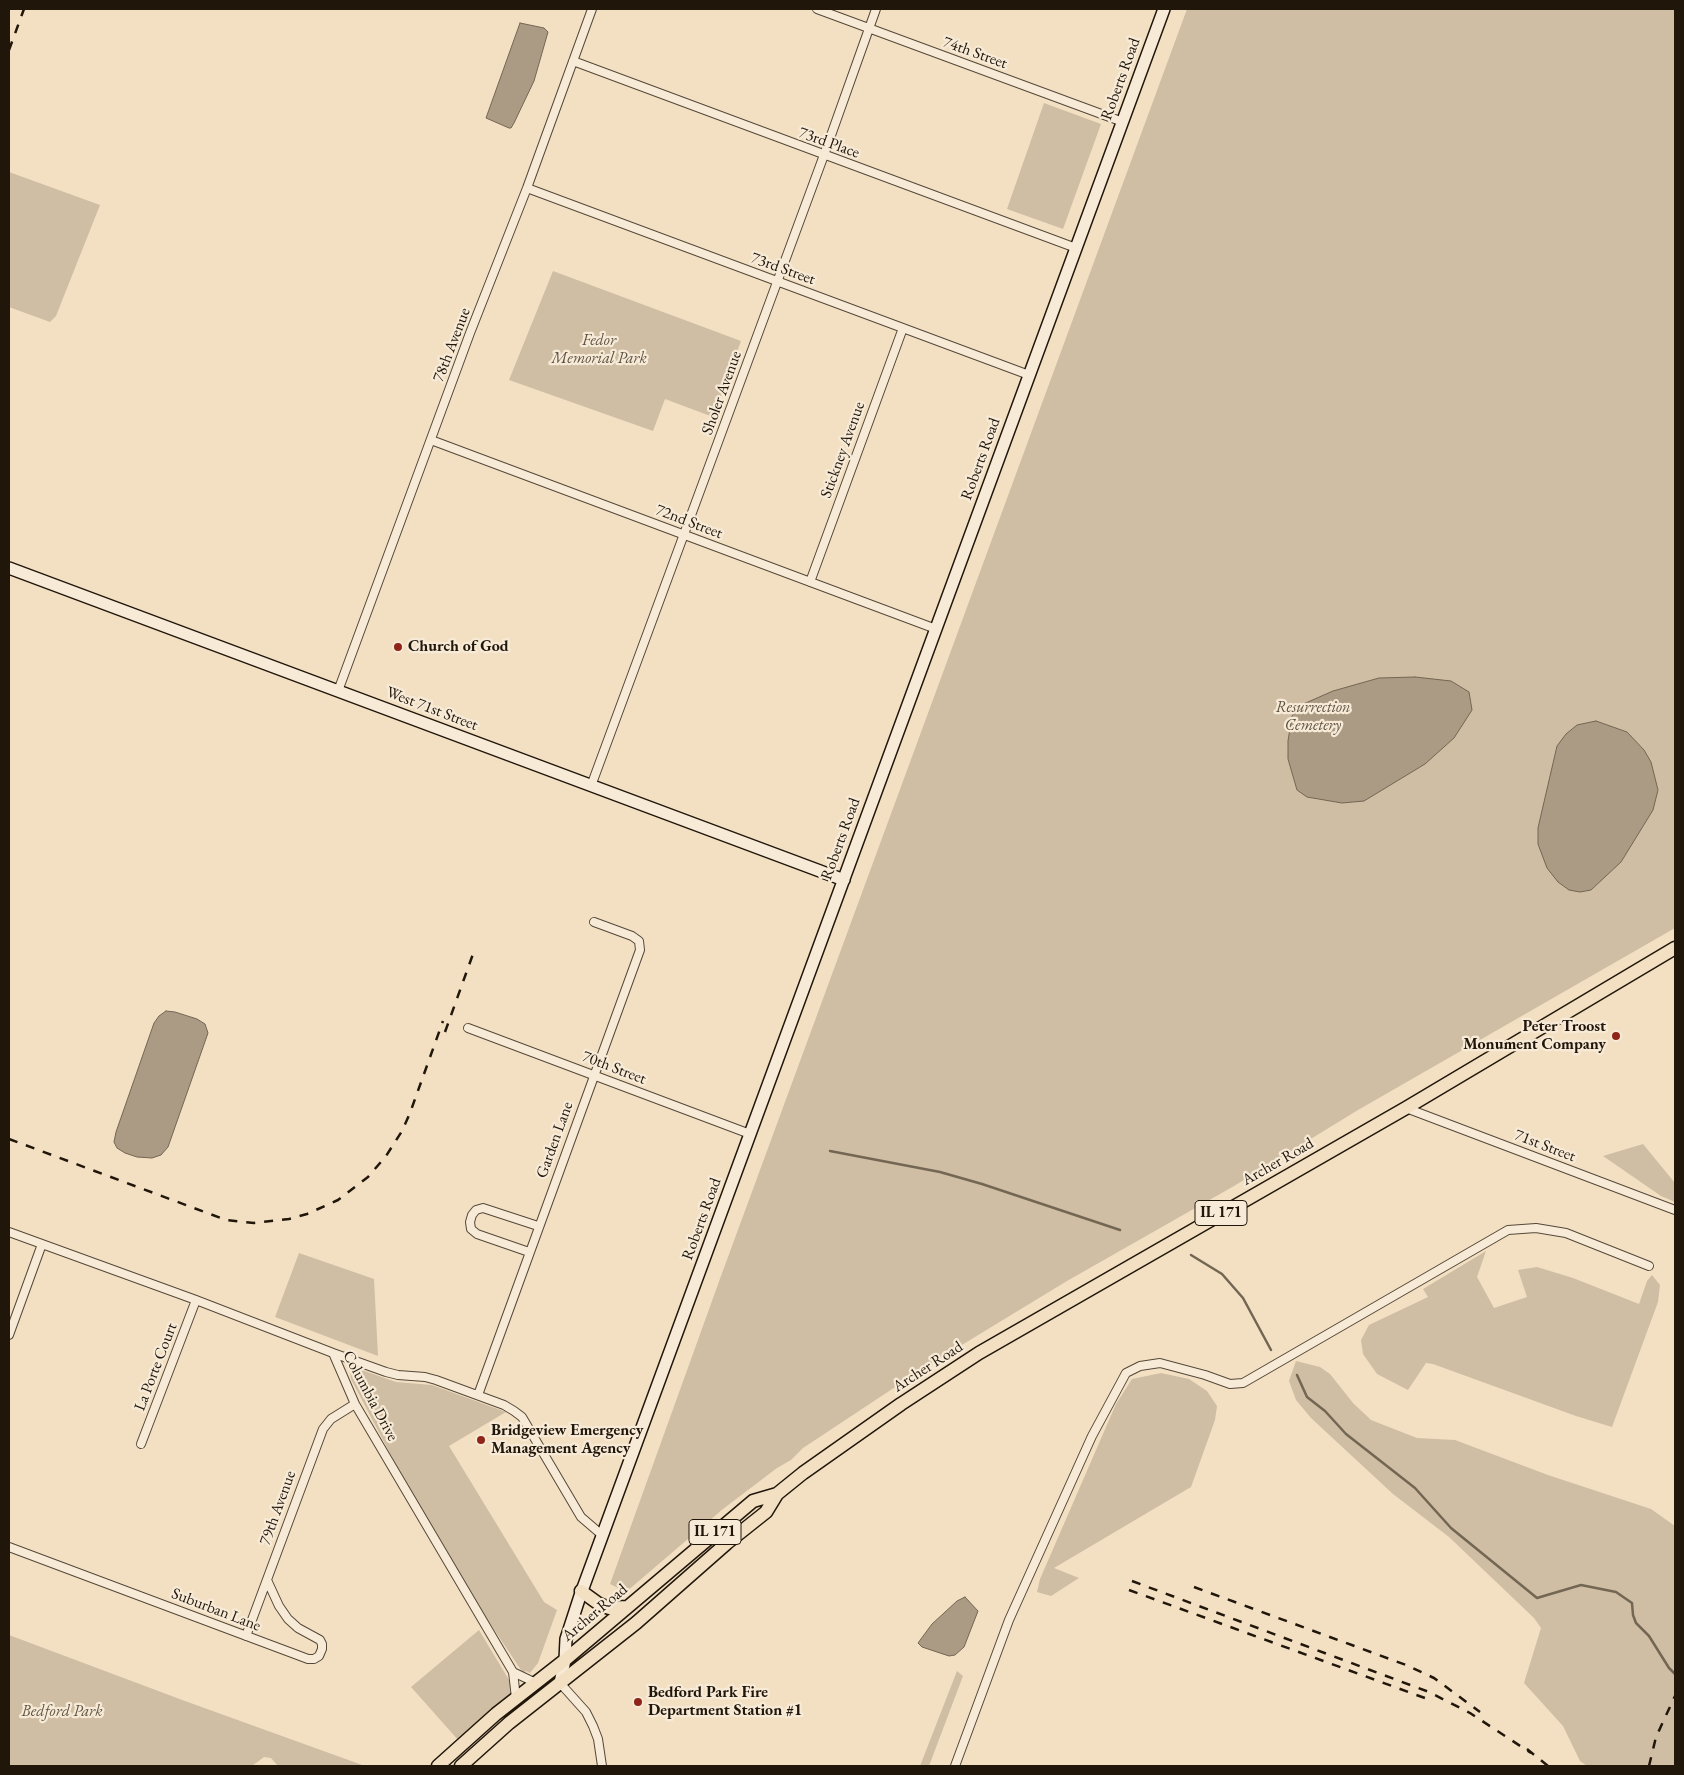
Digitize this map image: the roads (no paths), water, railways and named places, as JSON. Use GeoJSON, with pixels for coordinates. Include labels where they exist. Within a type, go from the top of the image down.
{"type":"FeatureCollection","features":[{"type":"Feature","properties":{"kind":"main road","name":"Archer Road"},"geometry":{"type":"LineString","coordinates":[[461,1766],[509,1723],[636,1623],[727,1543],[766,1512],[777,1494],[803,1473],[894,1409],[979,1354],[1406,1108],[1675,948]]}},
{"type":"Feature","properties":{"kind":"main road","name":"Archer Road"},"geometry":{"type":"LineString","coordinates":[[438,1766],[516,1698],[566,1660],[753,1501],[777,1494]]}},
{"type":"Feature","properties":{"kind":"main road"},"geometry":{"type":"LineString","coordinates":[[581,1591],[599,1604],[609,1608],[626,1608]]}},
{"type":"Feature","properties":{"kind":"street","name":"78th Avenue"},"geometry":{"type":"LineString","coordinates":[[338,691],[470,333],[527,188],[592,9]]}},
{"type":"Feature","properties":{"kind":"street","name":"74th Street"},"geometry":{"type":"LineString","coordinates":[[818,9],[1123,122]]}},
{"type":"Feature","properties":{"kind":"street","name":"Sholer Avenue"},"geometry":{"type":"LineString","coordinates":[[591,786],[824,156],[876,9]]}},
{"type":"Feature","properties":{"kind":"street","name":"Roberts Road"},"geometry":{"type":"LineString","coordinates":[[560,1683],[566,1660],[566,1639],[581,1591],[1164,9]]}},
{"type":"Feature","properties":{"kind":"street","name":"73rd Place"},"geometry":{"type":"LineString","coordinates":[[573,61],[824,156],[1076,248]]}},
{"type":"Feature","properties":{"kind":"street","name":"73rd Street"},"geometry":{"type":"LineString","coordinates":[[527,188],[1029,375]]}},
{"type":"Feature","properties":{"kind":"street","name":"Stickney Avenue"},"geometry":{"type":"LineString","coordinates":[[810,582],[903,328]]}},
{"type":"Feature","properties":{"kind":"street","name":"72nd Street"},"geometry":{"type":"LineString","coordinates":[[431,440],[936,629]]}},
{"type":"Feature","properties":{"kind":"street","name":"West 71st Street"},"geometry":{"type":"LineString","coordinates":[[9,568],[844,880]]}},
{"type":"Feature","properties":{"kind":"street","name":"Garden Lane"},"geometry":{"type":"LineString","coordinates":[[478,1395],[640,950],[639,941],[632,936],[594,922]]}},
{"type":"Feature","properties":{"kind":"street","name":"70th Street"},"geometry":{"type":"LineString","coordinates":[[468,1028],[750,1134]]}},
{"type":"Feature","properties":{"kind":"street","name":"71st Street"},"geometry":{"type":"LineString","coordinates":[[1406,1108],[1675,1210]]}},
{"type":"Feature","properties":{"kind":"street"},"geometry":{"type":"LineString","coordinates":[[529,1252],[477,1234],[471,1229],[472,1215],[476,1210],[483,1208],[538,1226]]}},
{"type":"Feature","properties":{"kind":"street"},"geometry":{"type":"LineString","coordinates":[[955,1766],[1009,1620],[1092,1436],[1126,1373],[1140,1366],[1160,1363],[1230,1384],[1244,1383],[1508,1230],[1536,1228],[1566,1233],[1649,1266]]}},
{"type":"Feature","properties":{"kind":"street","name":"Columbia Drive"},"geometry":{"type":"LineString","coordinates":[[9,1232],[196,1300],[333,1353],[355,1404],[513,1672],[516,1698]]}},
{"type":"Feature","properties":{"kind":"street"},"geometry":{"type":"LineString","coordinates":[[9,1335],[42,1244]]}},
{"type":"Feature","properties":{"kind":"street","name":"La Porte Court"},"geometry":{"type":"LineString","coordinates":[[141,1444],[196,1300]]}},
{"type":"Feature","properties":{"kind":"street"},"geometry":{"type":"LineString","coordinates":[[333,1353],[386,1372],[425,1377],[504,1405],[522,1416],[581,1517],[602,1535]]}},
{"type":"Feature","properties":{"kind":"street","name":"79th Avenue"},"geometry":{"type":"LineString","coordinates":[[246,1636],[323,1429],[331,1419],[355,1404]]}},
{"type":"Feature","properties":{"kind":"street","name":"Suburban Lane"},"geometry":{"type":"LineString","coordinates":[[9,1547],[308,1659],[314,1659],[322,1649],[320,1640],[298,1628],[288,1619],[279,1606],[267,1580]]}},
{"type":"Feature","properties":{"kind":"street"},"geometry":{"type":"LineString","coordinates":[[513,1672],[536,1683]]}},
{"type":"Feature","properties":{"kind":"street"},"geometry":{"type":"LineString","coordinates":[[560,1683],[586,1712],[598,1739],[602,1766]]}},
{"type":"Feature","properties":{"kind":"waterway"},"geometry":{"type":"LineString","coordinates":[[830,1151],[940,1172],[1120,1230]]}},
{"type":"Feature","properties":{"kind":"waterway"},"geometry":{"type":"LineString","coordinates":[[1191,1255],[1222,1274],[1243,1298],[1271,1350]]}},
{"type":"Feature","properties":{"kind":"waterway"},"geometry":{"type":"LineString","coordinates":[[1297,1375],[1307,1397],[1325,1411],[1346,1434],[1415,1488],[1451,1528],[1537,1598],[1581,1585],[1616,1592],[1632,1603],[1636,1623],[1649,1636],[1669,1668],[1675,1674]]}},
{"type":"Feature","properties":{"kind":"railway"},"geometry":{"type":"LineString","coordinates":[[9,50],[24,9]]}},
{"type":"Feature","properties":{"kind":"railway"},"geometry":{"type":"LineString","coordinates":[[445,1032],[473,954]]}},
{"type":"Feature","properties":{"kind":"railway"},"geometry":{"type":"LineString","coordinates":[[9,1139],[226,1220],[254,1223],[289,1219],[307,1214],[338,1200],[368,1177],[386,1156],[402,1131],[410,1113],[443,1021]]}},
{"type":"Feature","properties":{"kind":"railway"},"geometry":{"type":"LineString","coordinates":[[1132,1581],[1429,1692],[1470,1713],[1531,1753]]}},
{"type":"Feature","properties":{"kind":"railway"},"geometry":{"type":"LineString","coordinates":[[1194,1587],[1406,1665],[1434,1678],[1480,1712]]}},
{"type":"Feature","properties":{"kind":"railway"},"geometry":{"type":"LineString","coordinates":[[1129,1590],[1433,1701]]}},
{"type":"Feature","properties":{"kind":"railway"},"geometry":{"type":"LineString","coordinates":[[1649,1766],[1656,1737],[1675,1696]]}},
{"type":"Feature","properties":{"kind":"railway"},"geometry":{"type":"LineString","coordinates":[[1527,1749],[1548,1766]]}},
{"type":"Feature","properties":{"kind":"place","name":"Church of God"},"geometry":{"type":"Point","coordinates":[398,647]}},
{"type":"Feature","properties":{"kind":"place","name":"Peter Troost Monument Company"},"geometry":{"type":"Point","coordinates":[1616,1036]}},
{"type":"Feature","properties":{"kind":"place","name":"Bridgeview Emergency Management Agency"},"geometry":{"type":"Point","coordinates":[481,1440]}},
{"type":"Feature","properties":{"kind":"place","name":"Bedford Park Fire Department Station #1"},"geometry":{"type":"Point","coordinates":[638,1702]}},
{"type":"Feature","properties":{"kind":"park label","name":"Fedor Memorial Park"},"geometry":{"type":"Point","coordinates":[599,350]}},
{"type":"Feature","properties":{"kind":"park label","name":"Resurrection Cemetery"},"geometry":{"type":"Point","coordinates":[1313,717]}},
{"type":"Feature","properties":{"kind":"park label","name":"Bedford Park"},"geometry":{"type":"Point","coordinates":[62,1712]}}]}
